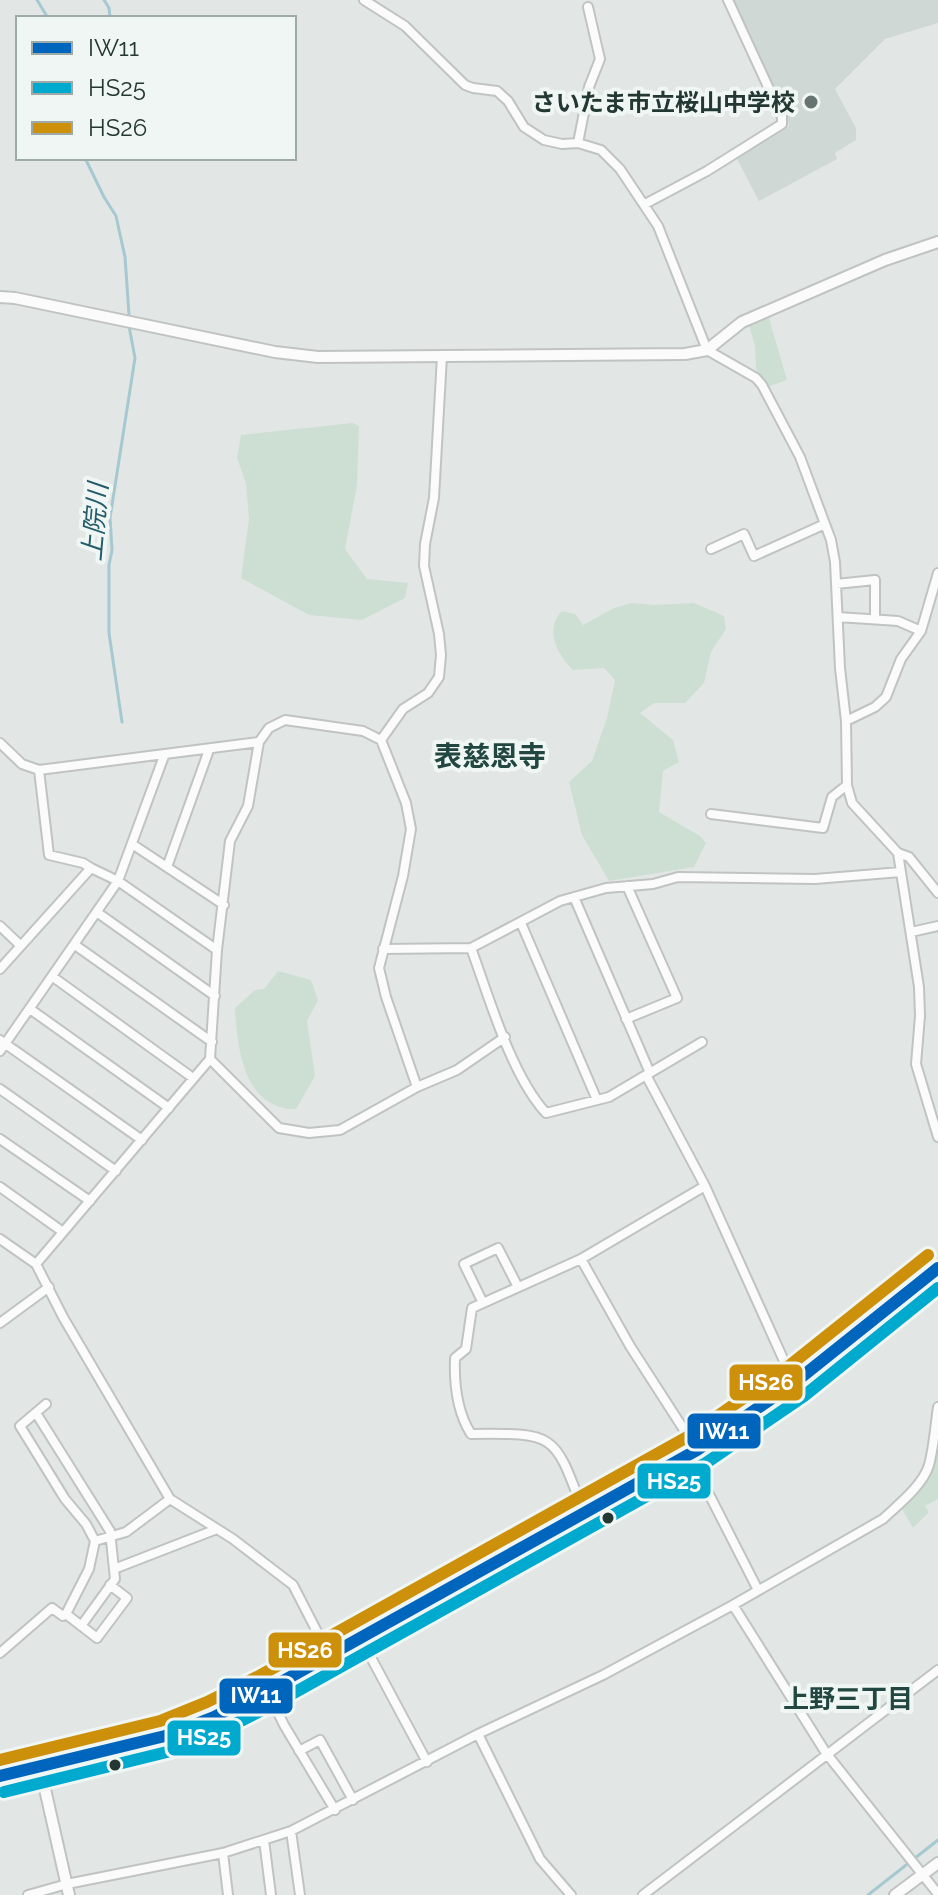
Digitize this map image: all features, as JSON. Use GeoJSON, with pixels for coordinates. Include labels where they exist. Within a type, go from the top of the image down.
{"type":"FeatureCollection","features":[{"type":"Feature","properties":{"kind":"main road"},"geometry":{"type":"LineString","coordinates":[[0,1776],[165,1736],[214,1717],[267,1690],[693,1453],[794,1383],[938,1268]]}},
{"type":"Feature","properties":{"kind":"street"},"geometry":{"type":"LineString","coordinates":[[364,0],[405,26],[465,85],[497,91],[508,101],[524,127],[544,140],[562,144],[578,143],[601,150],[620,169],[658,226],[707,350],[756,378],[762,385],[800,457],[825,524],[835,562],[846,721],[847,785],[852,803],[898,853],[909,857],[938,893]]}},
{"type":"Feature","properties":{"kind":"street"},"geometry":{"type":"LineString","coordinates":[[645,204],[707,171],[782,124],[782,117],[728,0]]}},
{"type":"Feature","properties":{"kind":"street"},"geometry":{"type":"LineString","coordinates":[[578,143],[589,87],[600,59],[588,7]]}},
{"type":"Feature","properties":{"kind":"street"},"geometry":{"type":"LineString","coordinates":[[0,297],[275,352],[318,357],[685,354],[707,350],[742,322],[885,260],[938,242]]}},
{"type":"Feature","properties":{"kind":"street"},"geometry":{"type":"LineString","coordinates":[[381,740],[403,709],[428,693],[439,677],[441,655],[424,566],[434,498],[442,356]]}},
{"type":"Feature","properties":{"kind":"street"},"geometry":{"type":"LineString","coordinates":[[711,549],[744,534],[754,556],[825,524]]}},
{"type":"Feature","properties":{"kind":"street"},"geometry":{"type":"LineString","coordinates":[[846,721],[875,707],[886,697],[901,659],[921,631],[938,573]]}},
{"type":"Feature","properties":{"kind":"street"},"geometry":{"type":"LineString","coordinates":[[836,584],[875,580],[875,618]]}},
{"type":"Feature","properties":{"kind":"street"},"geometry":{"type":"LineString","coordinates":[[838,617],[898,621],[921,631]]}},
{"type":"Feature","properties":{"kind":"street"},"geometry":{"type":"LineString","coordinates":[[36,1264],[210,1059],[217,950],[230,841],[248,806],[259,742],[269,728],[285,720],[363,731],[381,740],[406,803],[411,829],[403,876],[379,968],[417,1087]]}},
{"type":"Feature","properties":{"kind":"street"},"geometry":{"type":"LineString","coordinates":[[0,743],[22,764],[39,770],[259,742]]}},
{"type":"Feature","properties":{"kind":"street"},"geometry":{"type":"LineString","coordinates":[[167,867],[209,750]]}},
{"type":"Feature","properties":{"kind":"street"},"geometry":{"type":"LineString","coordinates":[[142,1140],[2,1045],[118,881],[164,756]]}},
{"type":"Feature","properties":{"kind":"street"},"geometry":{"type":"LineString","coordinates":[[39,770],[49,855],[83,863],[118,881],[217,950]]}},
{"type":"Feature","properties":{"kind":"street"},"geometry":{"type":"LineString","coordinates":[[711,814],[823,828],[832,797],[847,785]]}},
{"type":"Feature","properties":{"kind":"street"},"geometry":{"type":"LineString","coordinates":[[132,844],[224,905]]}},
{"type":"Feature","properties":{"kind":"street"},"geometry":{"type":"LineString","coordinates":[[898,853],[920,1016],[916,1064],[938,1137]]}},
{"type":"Feature","properties":{"kind":"street"},"geometry":{"type":"LineString","coordinates":[[0,969],[91,868]]}},
{"type":"Feature","properties":{"kind":"street"},"geometry":{"type":"LineString","coordinates":[[383,949],[471,948],[560,901],[606,888],[653,884],[678,877],[815,879],[901,872]]}},
{"type":"Feature","properties":{"kind":"street"},"geometry":{"type":"LineString","coordinates":[[626,1019],[677,998],[627,886]]}},
{"type":"Feature","properties":{"kind":"street"},"geometry":{"type":"LineString","coordinates":[[574,897],[648,1074],[705,1186],[794,1383]]}},
{"type":"Feature","properties":{"kind":"street"},"geometry":{"type":"LineString","coordinates":[[98,913],[215,996]]}},
{"type":"Feature","properties":{"kind":"street"},"geometry":{"type":"LineString","coordinates":[[521,923],[597,1100]]}},
{"type":"Feature","properties":{"kind":"street"},"geometry":{"type":"LineString","coordinates":[[0,926],[20,945]]}},
{"type":"Feature","properties":{"kind":"street"},"geometry":{"type":"LineString","coordinates":[[911,932],[938,926]]}},
{"type":"Feature","properties":{"kind":"street"},"geometry":{"type":"LineString","coordinates":[[75,945],[212,1042]]}},
{"type":"Feature","properties":{"kind":"street"},"geometry":{"type":"LineString","coordinates":[[471,948],[524,1079],[546,1113],[609,1097],[702,1042]]}},
{"type":"Feature","properties":{"kind":"street"},"geometry":{"type":"LineString","coordinates":[[53,977],[193,1078]]}},
{"type":"Feature","properties":{"kind":"street"},"geometry":{"type":"LineString","coordinates":[[30,1009],[169,1108]]}},
{"type":"Feature","properties":{"kind":"street"},"geometry":{"type":"LineString","coordinates":[[210,1059],[279,1128],[309,1133],[340,1130],[417,1087],[457,1070],[505,1037]]}},
{"type":"Feature","properties":{"kind":"street"},"geometry":{"type":"LineString","coordinates":[[0,1089],[116,1171]]}},
{"type":"Feature","properties":{"kind":"street"},"geometry":{"type":"LineString","coordinates":[[0,1139],[90,1201]]}},
{"type":"Feature","properties":{"kind":"street"},"geometry":{"type":"LineString","coordinates":[[584,1513],[567,1466],[555,1446],[536,1435],[525,1433],[471,1434],[465,1425],[454,1383],[455,1358],[466,1349],[472,1308],[581,1259],[705,1186]]}},
{"type":"Feature","properties":{"kind":"street"},"geometry":{"type":"LineString","coordinates":[[0,1187],[63,1232]]}},
{"type":"Feature","properties":{"kind":"street"},"geometry":{"type":"LineString","coordinates":[[0,1239],[36,1264],[63,1317],[170,1499],[293,1585],[329,1655]]}},
{"type":"Feature","properties":{"kind":"street"},"geometry":{"type":"LineString","coordinates":[[483,1303],[464,1264],[498,1248],[518,1287]]}},
{"type":"Feature","properties":{"kind":"street"},"geometry":{"type":"LineString","coordinates":[[581,1259],[693,1453],[758,1590]]}},
{"type":"Feature","properties":{"kind":"street"},"geometry":{"type":"LineString","coordinates":[[0,1323],[49,1287]]}},
{"type":"Feature","properties":{"kind":"street"},"geometry":{"type":"LineString","coordinates":[[46,1404],[20,1426],[95,1541],[89,1569],[66,1614]]}},
{"type":"Feature","properties":{"kind":"street"},"geometry":{"type":"LineString","coordinates":[[28,1895],[68,1890],[223,1853],[291,1831],[478,1734],[603,1675],[883,1519],[922,1478],[929,1466],[938,1407]]}},
{"type":"Feature","properties":{"kind":"street"},"geometry":{"type":"LineString","coordinates":[[36,1413],[111,1536],[115,1579],[81,1626]]}},
{"type":"Feature","properties":{"kind":"street"},"geometry":{"type":"LineString","coordinates":[[95,1541],[126,1532],[170,1499]]}},
{"type":"Feature","properties":{"kind":"street"},"geometry":{"type":"LineString","coordinates":[[114,1569],[217,1529]]}},
{"type":"Feature","properties":{"kind":"street"},"geometry":{"type":"LineString","coordinates":[[0,1653],[52,1608],[63,1616],[66,1614],[97,1638],[127,1598],[110,1585]]}},
{"type":"Feature","properties":{"kind":"street"},"geometry":{"type":"LineString","coordinates":[[733,1605],[826,1753],[938,1894]]}},
{"type":"Feature","properties":{"kind":"street"},"geometry":{"type":"LineString","coordinates":[[360,1637],[427,1762]]}},
{"type":"Feature","properties":{"kind":"street"},"geometry":{"type":"LineString","coordinates":[[643,1895],[938,1670]]}},
{"type":"Feature","properties":{"kind":"street"},"geometry":{"type":"LineString","coordinates":[[267,1690],[335,1810]]}},
{"type":"Feature","properties":{"kind":"street"},"geometry":{"type":"LineString","coordinates":[[478,1734],[540,1859],[571,1895]]}},
{"type":"Feature","properties":{"kind":"street"},"geometry":{"type":"LineString","coordinates":[[299,1751],[320,1740],[353,1800]]}},
{"type":"Feature","properties":{"kind":"street"},"geometry":{"type":"LineString","coordinates":[[40,1767],[68,1890]]}},
{"type":"Feature","properties":{"kind":"street"},"geometry":{"type":"LineString","coordinates":[[291,1831],[300,1895]]}},
{"type":"Feature","properties":{"kind":"street"},"geometry":{"type":"LineString","coordinates":[[264,1840],[271,1895]]}},
{"type":"Feature","properties":{"kind":"street"},"geometry":{"type":"LineString","coordinates":[[223,1853],[228,1895]]}},
{"type":"Feature","properties":{"kind":"street"},"geometry":{"type":"LineString","coordinates":[[895,1895],[938,1863]]}},
{"type":"Feature","properties":{"kind":"shaded area","name":"さいたま市立桜山中学校"},"geometry":{"type":"Polygon","coordinates":[[[731,0],[938,0],[938,23],[885,39],[835,89],[856,128],[856,140],[835,153],[837,159],[759,201],[737,159],[789,126],[787,114],[731,0]]]}},
{"type":"Feature","properties":{"kind":"green space"},"geometry":{"type":"Polygon","coordinates":[[[768,315],[787,380],[767,387],[756,369],[755,346],[749,325],[768,315]]]}},
{"type":"Feature","properties":{"kind":"green space"},"geometry":{"type":"Polygon","coordinates":[[[353,423],[359,426],[357,485],[345,549],[367,579],[408,583],[405,598],[362,620],[309,615],[241,578],[249,519],[246,483],[237,458],[241,435],[353,423]]]}},
{"type":"Feature","properties":{"kind":"green space"},"geometry":{"type":"Polygon","coordinates":[[[632,603],[694,603],[724,616],[726,629],[711,652],[704,683],[685,703],[654,703],[640,713],[673,740],[679,762],[663,771],[659,812],[700,836],[706,843],[694,867],[609,881],[582,835],[569,782],[592,761],[607,718],[615,680],[604,668],[573,670],[562,657],[553,634],[562,611],[575,614],[583,625],[614,608],[632,603]]]}},
{"type":"Feature","properties":{"kind":"green space"},"geometry":{"type":"Polygon","coordinates":[[[278,971],[311,980],[318,1000],[307,1021],[315,1076],[296,1109],[279,1107],[254,1088],[241,1058],[238,1041],[235,1008],[255,990],[264,989],[278,971]]]}},
{"type":"Feature","properties":{"kind":"green space"},"geometry":{"type":"Polygon","coordinates":[[[938,1445],[938,1499],[925,1506],[929,1512],[913,1528],[901,1507],[933,1470],[938,1445]]]}},
{"type":"Feature","properties":{"kind":"waterway","name":"上院川"},"geometry":{"type":"LineString","coordinates":[[37,0],[47,16]]}},
{"type":"Feature","properties":{"kind":"waterway"},"geometry":{"type":"LineString","coordinates":[[104,0],[110,16]]}},
{"type":"Feature","properties":{"kind":"waterway","name":"上院川"},"geometry":{"type":"LineString","coordinates":[[86,160],[116,216],[125,257],[129,315]]}},
{"type":"Feature","properties":{"kind":"waterway","name":"上院川"},"geometry":{"type":"LineString","coordinates":[[122,722],[109,633],[109,565],[112,550],[110,518],[135,358],[129,326]]}},
{"type":"Feature","properties":{"kind":"waterway"},"geometry":{"type":"LineString","coordinates":[[868,1895],[938,1840]]}},
{"type":"Feature","properties":{"kind":"transit line","name":"HS26"},"geometry":{"type":"LineString","coordinates":[[0,1760],[160,1721],[259,1676],[689,1436],[784,1370],[928,1255]]}},
{"type":"Feature","properties":{"kind":"transit line","name":"IW11"},"geometry":{"type":"LineString","coordinates":[[0,1776],[165,1736],[214,1717],[267,1690],[697,1450],[794,1383],[938,1268]]}},
{"type":"Feature","properties":{"kind":"transit line","name":"HS25"},"geometry":{"type":"LineString","coordinates":[[4,1792],[171,1751],[221,1731],[274,1704],[706,1463],[804,1396],[938,1288]]}},
{"type":"Feature","properties":{"kind":"place","name":"さいたま市立桜山中学校"},"geometry":{"type":"Point","coordinates":[811,102]}},
{"type":"Feature","properties":{"kind":"district","name":"表慈恩寺"},"geometry":{"type":"Point","coordinates":[490,756]}},
{"type":"Feature","properties":{"kind":"district","name":"上野三丁目"},"geometry":{"type":"Point","coordinates":[848,1699]}}]}
